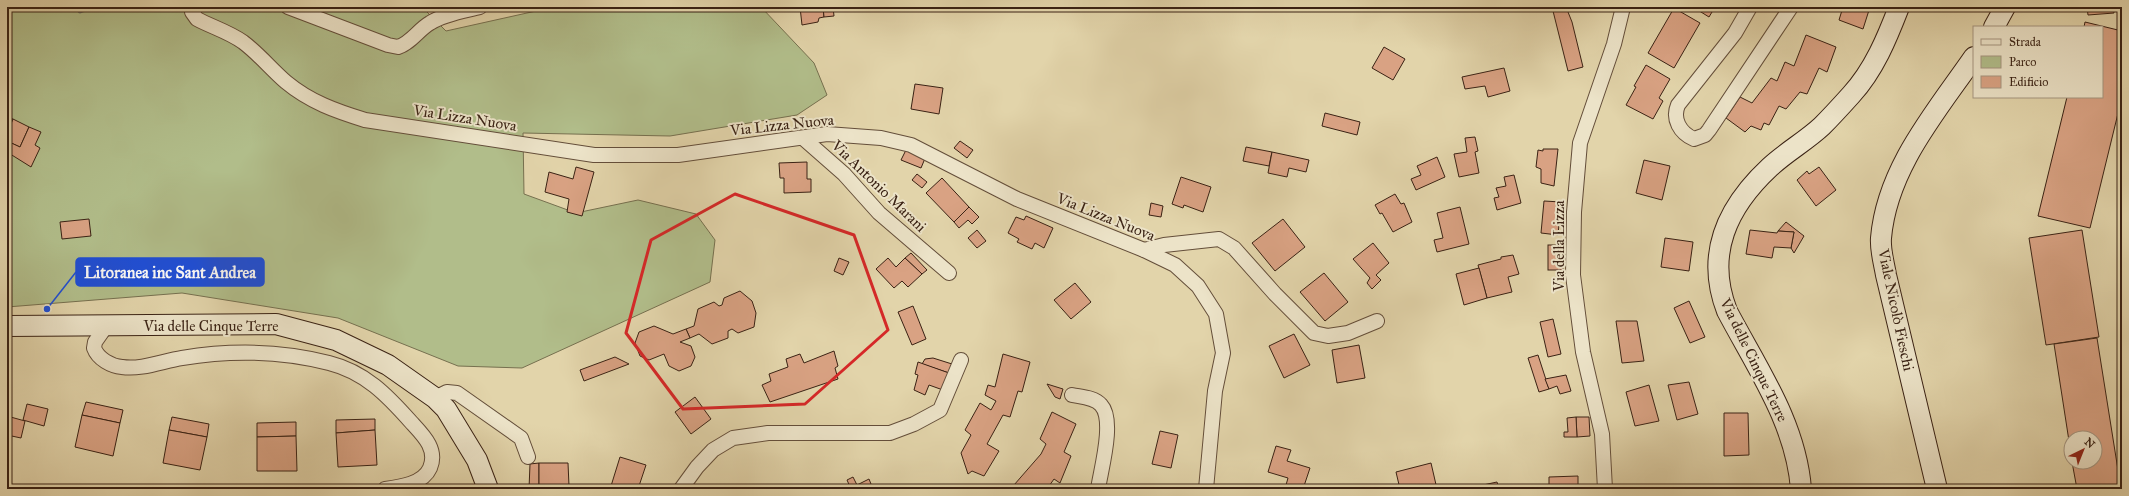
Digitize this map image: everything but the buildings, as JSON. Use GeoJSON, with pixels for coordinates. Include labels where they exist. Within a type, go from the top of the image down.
{"type":"FeatureCollection","features":[{"type":"Feature","properties":{"kind":"main road","name":"Via delle Cinque Terre"},"geometry":{"type":"LineString","coordinates":[[1801,489],[1799,468],[1794,446],[1782,414],[1727,311],[1721,296],[1718,252],[1723,233],[1747,193],[1770,167],[1822,126],[1853,93],[1874,65],[1899,7]]}},
{"type":"Feature","properties":{"kind":"main road"},"geometry":{"type":"LineString","coordinates":[[1995,26],[2005,7]]}},
{"type":"Feature","properties":{"kind":"main road","name":"Viale Nicolò Fieschi"},"geometry":{"type":"LineString","coordinates":[[1937,489],[1886,275],[1881,240],[1885,212],[1897,178],[1925,125],[1973,58]]}},
{"type":"Feature","properties":{"kind":"main road","name":"Via delle Cinque Terre"},"geometry":{"type":"LineString","coordinates":[[7,326],[276,324],[308,331],[342,343],[388,365],[436,398],[446,409],[476,460],[488,489]]}},
{"type":"Feature","properties":{"kind":"street","name":"Via Lizza Nuova"},"geometry":{"type":"LineString","coordinates":[[192,7],[192,12],[197,19],[244,42],[267,62],[285,81],[306,97],[332,110],[365,120],[594,155],[678,155],[827,134],[880,138],[911,145],[1017,200],[1144,250],[1175,265],[1198,286],[1216,314],[1223,353],[1214,399],[1206,489]]}},
{"type":"Feature","properties":{"kind":"street"},"geometry":{"type":"LineString","coordinates":[[288,7],[388,45],[398,47],[411,39],[429,23],[480,7]]}},
{"type":"Feature","properties":{"kind":"street","name":"Via della Lizza"},"geometry":{"type":"LineString","coordinates":[[1605,489],[1602,434],[1583,352],[1573,275],[1574,212],[1580,143],[1614,44],[1623,7]]}},
{"type":"Feature","properties":{"kind":"street"},"geometry":{"type":"LineString","coordinates":[[1750,7],[1735,33],[1678,105],[1676,118],[1686,135],[1694,139],[1699,138],[1709,130],[1790,7]]}},
{"type":"Feature","properties":{"kind":"street","name":"Via Antonio Marani"},"geometry":{"type":"LineString","coordinates":[[803,138],[844,174],[879,213],[949,273]]}},
{"type":"Feature","properties":{"kind":"street"},"geometry":{"type":"LineString","coordinates":[[1144,250],[1164,245],[1219,239],[1234,248],[1275,294],[1314,333],[1328,336],[1348,333],[1377,321]]}},
{"type":"Feature","properties":{"kind":"street"},"geometry":{"type":"LineString","coordinates":[[107,326],[95,342],[95,352],[100,358],[124,368],[182,358],[243,352],[330,363],[364,378],[379,387],[396,405],[424,437],[432,450],[431,465],[422,477],[412,483],[385,489]]}},
{"type":"Feature","properties":{"kind":"street"},"geometry":{"type":"LineString","coordinates":[[681,489],[697,467],[713,450],[733,438],[768,433],[890,433],[914,424],[940,410],[961,360]]}},
{"type":"Feature","properties":{"kind":"street"},"geometry":{"type":"LineString","coordinates":[[436,398],[447,392],[457,393],[521,438],[528,457]]}},
{"type":"Feature","properties":{"kind":"street"},"geometry":{"type":"LineString","coordinates":[[1072,395],[1094,400],[1101,405],[1108,423],[1098,489]]}},
{"type":"Feature","properties":{"kind":"highlighted area"},"geometry":{"type":"Polygon","coordinates":[[[735,194],[854,235],[888,330],[805,404],[683,409],[626,333],[651,240],[735,194]]]}},
{"type":"Feature","properties":{"kind":"green space"},"geometry":{"type":"Polygon","coordinates":[[[7,7],[422,7],[446,31],[554,7],[761,7],[814,63],[827,95],[797,115],[670,136],[523,133],[524,194],[576,213],[638,200],[696,214],[715,240],[710,282],[522,368],[458,366],[338,318],[182,293],[7,307],[7,7]]]}},
{"type":"Feature","properties":{"kind":"waterway"},"geometry":{"type":"LineString","coordinates":[[80,11],[91,7]]}},
{"type":"Feature","properties":{"kind":"place","name":"Litoranea inc Sant Andrea"},"geometry":{"type":"Point","coordinates":[47,309]}}]}
